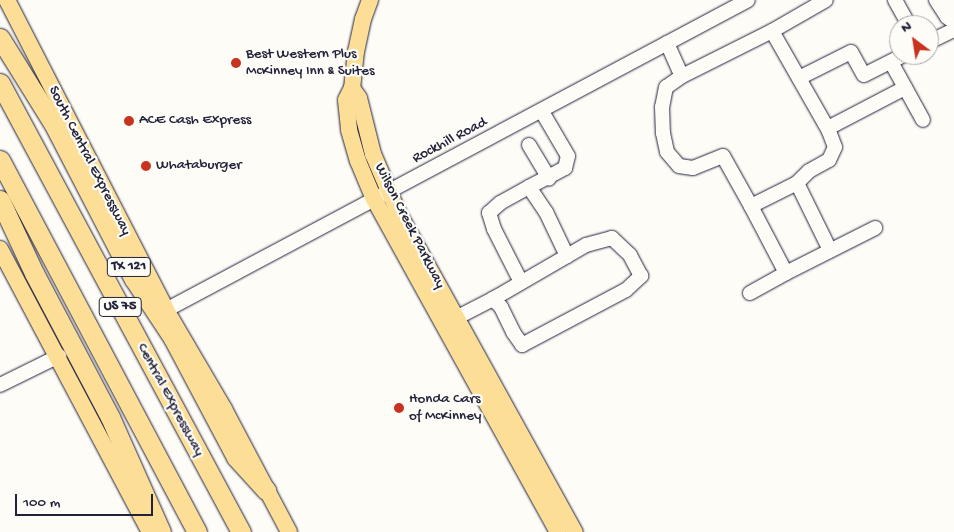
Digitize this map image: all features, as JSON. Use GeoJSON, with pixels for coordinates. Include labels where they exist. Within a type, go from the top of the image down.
{"type":"FeatureCollection","features":[{"type":"Feature","properties":{"kind":"highway","name":"TX 121"},"geometry":{"type":"LineString","coordinates":[[0,38],[53,123],[134,279],[173,338],[236,457],[266,490]]}},
{"type":"Feature","properties":{"kind":"highway","name":"Central Expressway"},"geometry":{"type":"LineString","coordinates":[[0,82],[241,532]]}},
{"type":"Feature","properties":{"kind":"highway","name":"US 75"},"geometry":{"type":"LineString","coordinates":[[0,160],[196,532]]}},
{"type":"Feature","properties":{"kind":"highway"},"geometry":{"type":"LineString","coordinates":[[0,200],[34,273],[110,417],[161,532]]}},
{"type":"Feature","properties":{"kind":"main road","name":"South Central Expressway"},"geometry":{"type":"LineString","coordinates":[[7,0],[166,310],[224,409],[288,532]]}},
{"type":"Feature","properties":{"kind":"main road","name":"Wilson Creek Parkway"},"geometry":{"type":"LineString","coordinates":[[370,0],[363,19],[356,51],[352,88],[359,98],[381,196],[558,532]]}},
{"type":"Feature","properties":{"kind":"main road","name":"Wilson Creek Parkway"},"geometry":{"type":"LineString","coordinates":[[381,196],[456,318],[575,532]]}},
{"type":"Feature","properties":{"kind":"main road"},"geometry":{"type":"LineString","coordinates":[[0,249],[59,356],[150,532]]}},
{"type":"Feature","properties":{"kind":"street","name":"Rockhill Road"},"geometry":{"type":"LineString","coordinates":[[166,310],[748,0]]}},
{"type":"Feature","properties":{"kind":"street"},"geometry":{"type":"LineString","coordinates":[[786,273],[723,156],[693,168],[679,166],[667,152],[663,133],[663,101],[666,87],[682,76],[772,31],[826,0]]}},
{"type":"Feature","properties":{"kind":"street"},"geometry":{"type":"LineString","coordinates":[[895,0],[903,15]]}},
{"type":"Feature","properties":{"kind":"street"},"geometry":{"type":"LineString","coordinates":[[936,0],[947,17],[954,22]]}},
{"type":"Feature","properties":{"kind":"street"},"geometry":{"type":"LineString","coordinates":[[948,0],[954,12]]}},
{"type":"Feature","properties":{"kind":"street"},"geometry":{"type":"LineString","coordinates":[[939,37],[954,30]]}},
{"type":"Feature","properties":{"kind":"street"},"geometry":{"type":"LineString","coordinates":[[751,206],[797,182],[829,160],[835,147],[828,128],[772,31]]}},
{"type":"Feature","properties":{"kind":"street"},"geometry":{"type":"LineString","coordinates":[[667,43],[682,76]]}},
{"type":"Feature","properties":{"kind":"street"},"geometry":{"type":"LineString","coordinates":[[798,78],[851,52],[864,75],[889,62]]}},
{"type":"Feature","properties":{"kind":"street"},"geometry":{"type":"LineString","coordinates":[[899,65],[905,88],[923,120]]}},
{"type":"Feature","properties":{"kind":"street"},"geometry":{"type":"LineString","coordinates":[[828,128],[905,88]]}},
{"type":"Feature","properties":{"kind":"street"},"geometry":{"type":"LineString","coordinates":[[521,282],[494,229],[489,213],[500,203],[565,168],[568,156],[541,110]]}},
{"type":"Feature","properties":{"kind":"street"},"geometry":{"type":"LineString","coordinates":[[529,145],[549,178]]}},
{"type":"Feature","properties":{"kind":"street"},"geometry":{"type":"LineString","coordinates":[[797,182],[830,250]]}},
{"type":"Feature","properties":{"kind":"street"},"geometry":{"type":"LineString","coordinates":[[529,188],[546,212],[567,256]]}},
{"type":"Feature","properties":{"kind":"street"},"geometry":{"type":"LineString","coordinates":[[750,293],[875,228]]}},
{"type":"Feature","properties":{"kind":"street"},"geometry":{"type":"LineString","coordinates":[[456,318],[586,245],[612,238],[630,255],[641,276],[626,290],[522,345],[500,306],[493,298]]}},
{"type":"Feature","properties":{"kind":"street"},"geometry":{"type":"LineString","coordinates":[[0,385],[59,356]]}},
{"type":"Feature","properties":{"kind":"place","name":"Best Western Plus McKinney Inn & Suites"},"geometry":{"type":"Point","coordinates":[236,63]}},
{"type":"Feature","properties":{"kind":"place","name":"ACE Cash Express"},"geometry":{"type":"Point","coordinates":[129,121]}},
{"type":"Feature","properties":{"kind":"place","name":"Whataburger"},"geometry":{"type":"Point","coordinates":[146,166]}},
{"type":"Feature","properties":{"kind":"place","name":"Honda Cars of McKinney"},"geometry":{"type":"Point","coordinates":[399,408]}}]}
